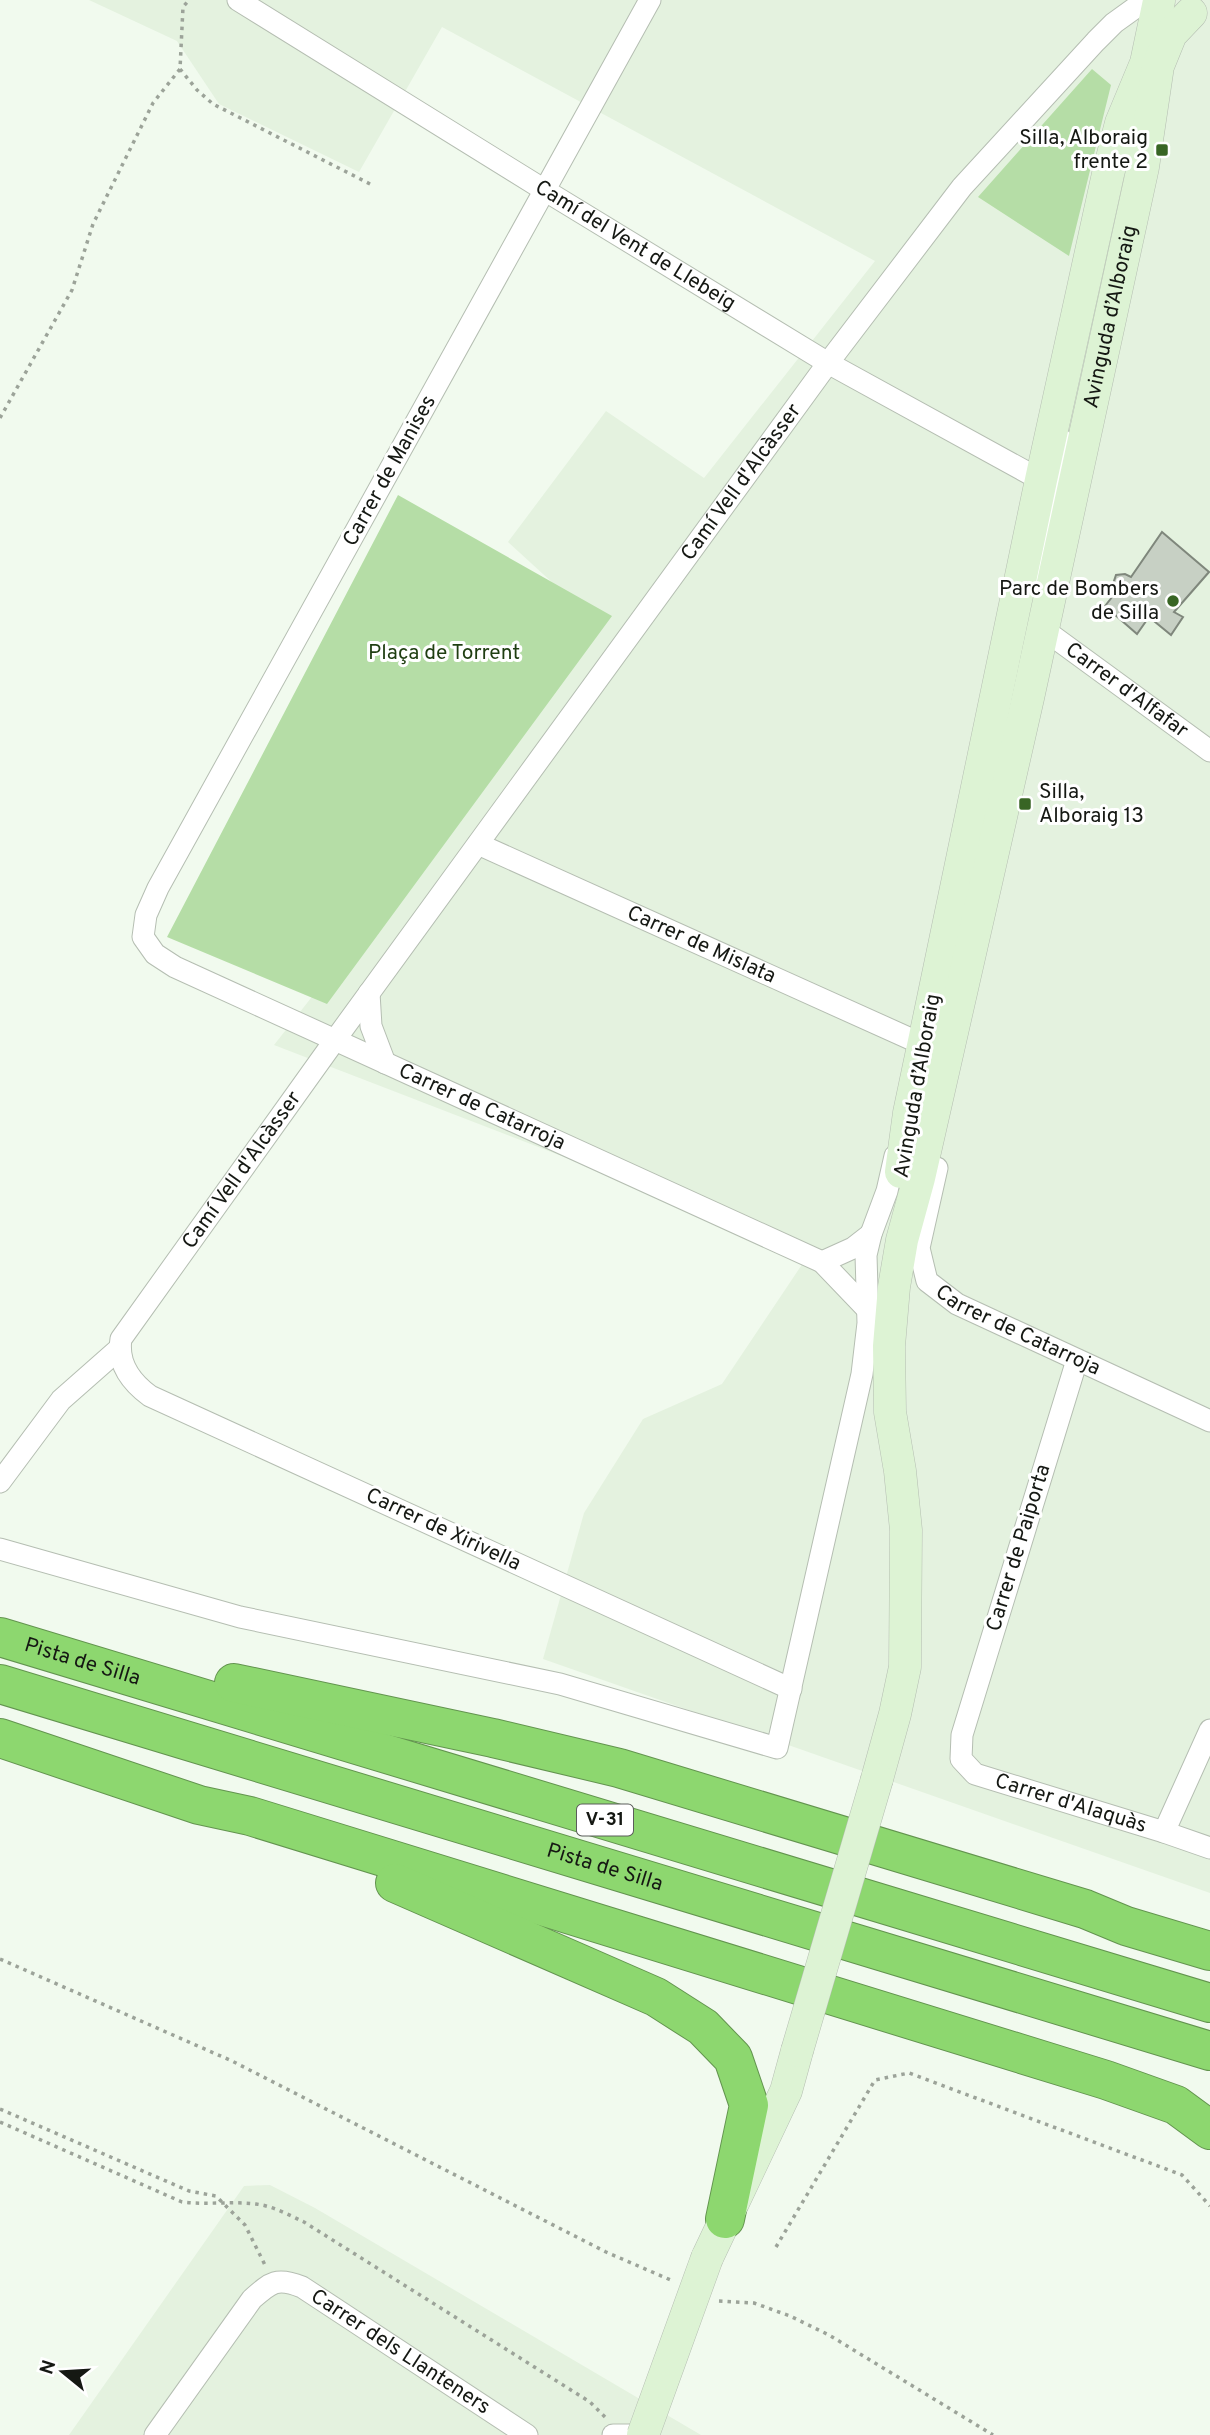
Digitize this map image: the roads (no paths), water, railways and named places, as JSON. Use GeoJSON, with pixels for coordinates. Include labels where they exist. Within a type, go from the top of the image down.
{"type":"FeatureCollection","features":[{"type":"Feature","properties":{"kind":"highway"},"geometry":{"type":"LineString","coordinates":[[0,1615],[248,1688],[493,1738],[620,1768],[1085,1909],[1126,1926],[1210,1951]]}},
{"type":"Feature","properties":{"kind":"highway","name":"Pista de Silla"},"geometry":{"type":"LineString","coordinates":[[0,1637],[1210,2003]]}},
{"type":"Feature","properties":{"kind":"highway","name":"Pista de Silla"},"geometry":{"type":"LineString","coordinates":[[0,1684],[1210,2052]]}},
{"type":"Feature","properties":{"kind":"highway"},"geometry":{"type":"LineString","coordinates":[[0,1738],[199,1805],[250,1815],[1106,2080],[1176,2105],[1210,2130]]}},
{"type":"Feature","properties":{"kind":"highway"},"geometry":{"type":"LineString","coordinates":[[199,1805],[245,1829],[421,1894],[656,1997],[703,2027],[733,2058],[749,2105],[725,2219]]}},
{"type":"Feature","properties":{"kind":"highway"},"geometry":{"type":"LineString","coordinates":[[1085,1909],[1210,1931]]}},
{"type":"Feature","properties":{"kind":"street","name":"Camí del Vent de Llebeig"},"geometry":{"type":"LineString","coordinates":[[238,0],[828,363],[1041,480]]}},
{"type":"Feature","properties":{"kind":"street","name":"Carrer de Manises"},"geometry":{"type":"LineString","coordinates":[[147,945],[143,937],[143,927],[158,888],[650,0]]}},
{"type":"Feature","properties":{"kind":"street"},"geometry":{"type":"LineString","coordinates":[[1155,0],[1179,12],[1200,11]]}},
{"type":"Feature","properties":{"kind":"street","name":"Camí Vell d'Alcàsser"},"geometry":{"type":"LineString","coordinates":[[120,1348],[125,1332],[369,993],[828,363],[962,187],[1114,23],[1155,0]]}},
{"type":"Feature","properties":{"kind":"street","name":"Avinguda d’Alboraig"},"geometry":{"type":"LineString","coordinates":[[902,1240],[900,1178],[915,1083],[1108,174],[1121,123],[1146,63],[1155,0]]}},
{"type":"Feature","properties":{"kind":"street","name":"Avinguda d’Alboraig"},"geometry":{"type":"LineString","coordinates":[[902,1240],[919,1178],[1143,167],[1158,66],[1171,34],[1200,11]]}},
{"type":"Feature","properties":{"kind":"street","name":"Avinguda d’Alboraig"},"geometry":{"type":"LineString","coordinates":[[1042,629],[1034,596],[1062,454],[1058,402]]}},
{"type":"Feature","properties":{"kind":"street","name":"Carrer d'Alfafar"},"geometry":{"type":"LineString","coordinates":[[1042,629],[1210,751]]}},
{"type":"Feature","properties":{"kind":"street","name":"Carrer de Mislata"},"geometry":{"type":"LineString","coordinates":[[478,844],[924,1045]]}},
{"type":"Feature","properties":{"kind":"street","name":"Carrer de Catarroja"},"geometry":{"type":"LineString","coordinates":[[974,928],[968,1024],[919,1248],[927,1281],[957,1304],[1208,1417]]}},
{"type":"Feature","properties":{"kind":"street","name":"Carrer de Catarroja"},"geometry":{"type":"LineString","coordinates":[[147,945],[155,954],[175,967],[822,1262],[868,1310]]}},
{"type":"Feature","properties":{"kind":"street"},"geometry":{"type":"LineString","coordinates":[[369,993],[371,1026],[385,1063]]}},
{"type":"Feature","properties":{"kind":"street"},"geometry":{"type":"LineString","coordinates":[[0,1549],[240,1617],[560,1684],[777,1748],[862,1374],[868,1310],[865,1269],[871,1234],[887,1191],[901,1126],[915,1083]]}},
{"type":"Feature","properties":{"kind":"street"},"geometry":{"type":"LineString","coordinates":[[822,1262],[853,1248],[871,1234]]}},
{"type":"Feature","properties":{"kind":"street"},"geometry":{"type":"LineString","coordinates":[[629,2435],[707,2258],[786,2091],[895,1714],[905,1667],[906,1530],[890,1412],[889,1346],[894,1287],[902,1240]]}},
{"type":"Feature","properties":{"kind":"street"},"geometry":{"type":"LineString","coordinates":[[0,1482],[61,1400],[120,1348]]}},
{"type":"Feature","properties":{"kind":"street","name":"Carrer de Xirivella"},"geometry":{"type":"LineString","coordinates":[[120,1348],[128,1375],[150,1396],[791,1689]]}},
{"type":"Feature","properties":{"kind":"street","name":"Carrer de Paiporta"},"geometry":{"type":"LineString","coordinates":[[962,1735],[1077,1360]]}},
{"type":"Feature","properties":{"kind":"street"},"geometry":{"type":"LineString","coordinates":[[1164,1832],[1210,1730]]}},
{"type":"Feature","properties":{"kind":"street","name":"Carrer d'Alaquàs"},"geometry":{"type":"LineString","coordinates":[[962,1735],[961,1759],[975,1774],[1210,1848]]}},
{"type":"Feature","properties":{"kind":"street","name":"Carrer dels Llanteners"},"geometry":{"type":"LineString","coordinates":[[155,2435],[252,2299],[271,2283],[288,2282],[302,2287],[527,2435]]}},
{"type":"Feature","properties":{"kind":"place","name":"Silla, Alboraig frente 2"},"geometry":{"type":"Point","coordinates":[1162,150]}},
{"type":"Feature","properties":{"kind":"place","name":"Parc de Bombers de Silla"},"geometry":{"type":"Point","coordinates":[1173,601]}},
{"type":"Feature","properties":{"kind":"place","name":"Silla, Alboraig 13"},"geometry":{"type":"Point","coordinates":[1025,804]}},
{"type":"Feature","properties":{"kind":"park label","name":"Plaça de Torrent"},"geometry":{"type":"Point","coordinates":[444,653]}}]}
